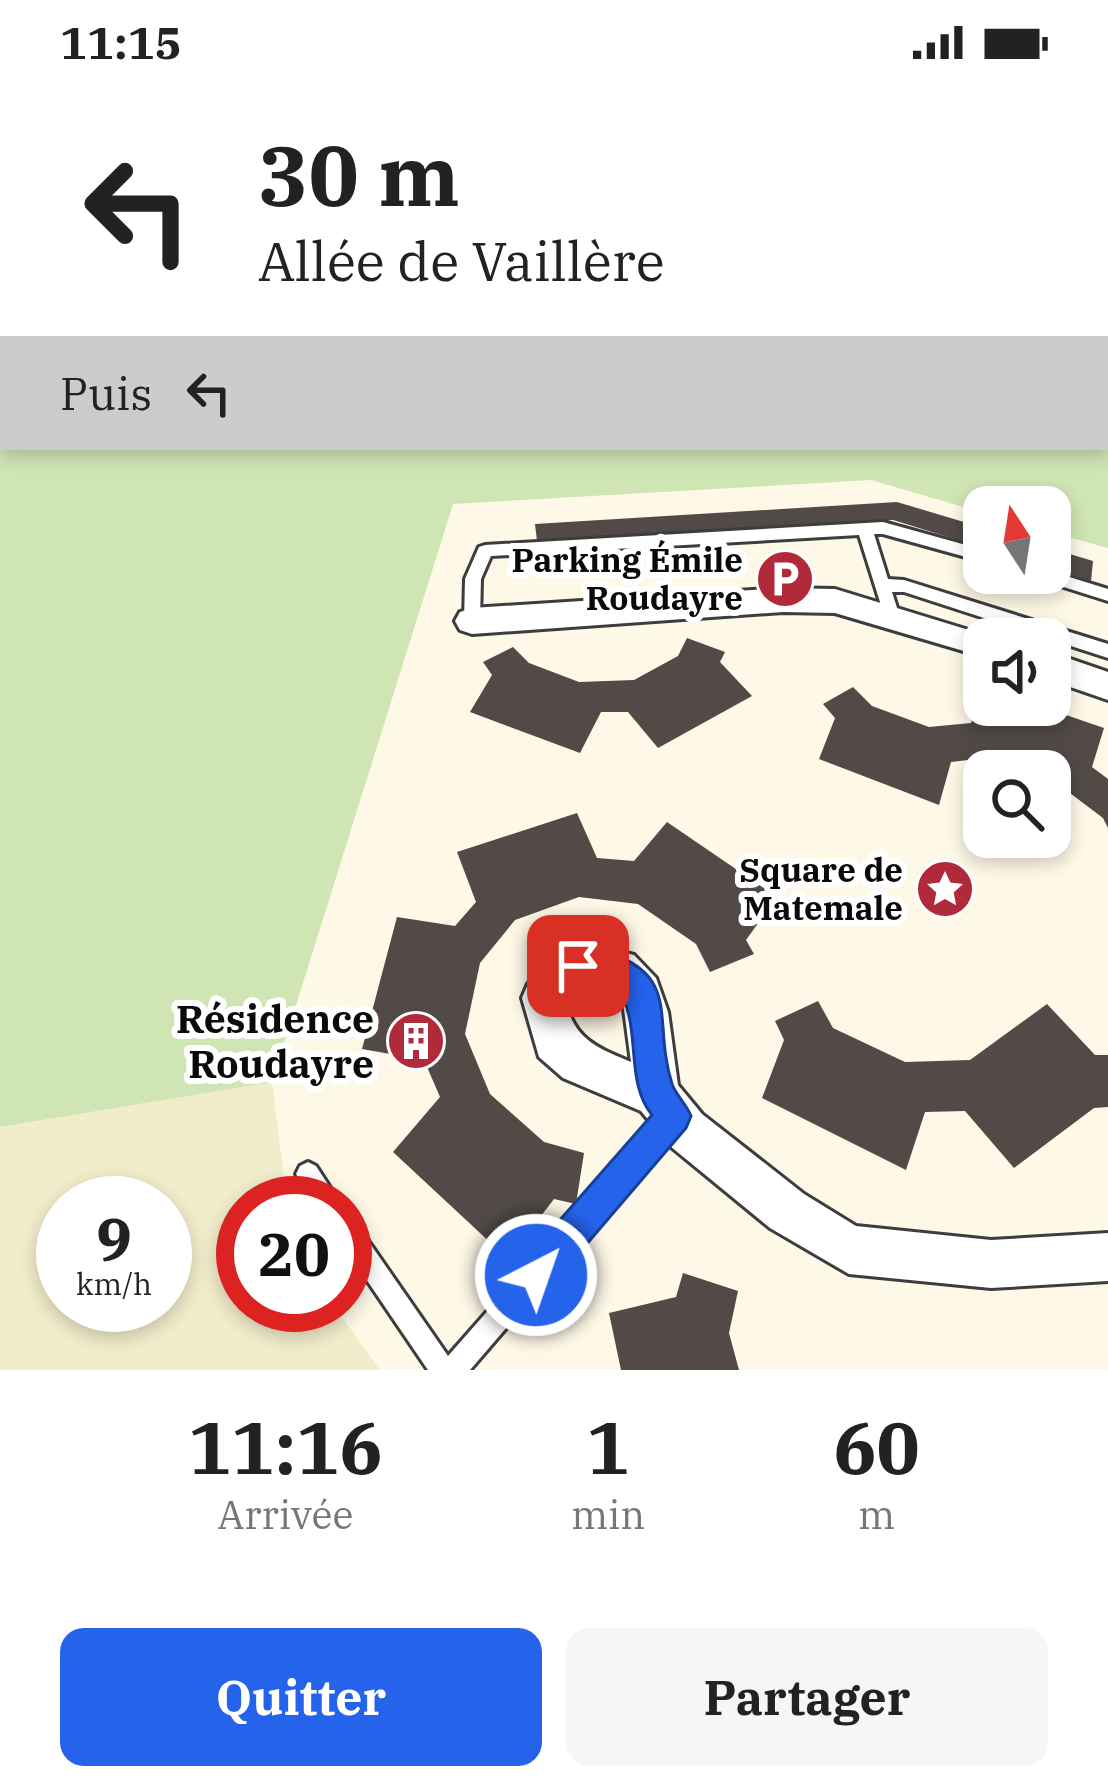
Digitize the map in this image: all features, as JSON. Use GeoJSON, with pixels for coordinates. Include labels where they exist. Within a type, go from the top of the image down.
{"type":"FeatureCollection","features":[{"type":"Feature","properties":{"kind":"street"},"geometry":{"type":"LineString","coordinates":[[472,621],[783,600],[887,600],[963,634]]}},
{"type":"Feature","properties":{"kind":"street"},"geometry":{"type":"LineString","coordinates":[[1071,668],[1106,672]]}},
{"type":"Feature","properties":{"kind":"street"},"geometry":{"type":"LineString","coordinates":[[666,1105],[788,1211],[849,1250],[991,1264],[1108,1257]]}},
{"type":"Feature","properties":{"kind":"lane"},"geometry":{"type":"LineString","coordinates":[[472,621],[472,580],[485,551],[884,528],[963,550]]}},
{"type":"Feature","properties":{"kind":"lane"},"geometry":{"type":"LineString","coordinates":[[865,529],[887,600],[904,586],[1106,672]]}},
{"type":"Feature","properties":{"kind":"lane"},"geometry":{"type":"LineString","coordinates":[[1071,583],[1108,595]]}},
{"type":"Feature","properties":{"kind":"lane"},"geometry":{"type":"LineString","coordinates":[[453,1370],[666,1105]]}},
{"type":"Feature","properties":{"kind":"lane"},"geometry":{"type":"LineString","coordinates":[[372,1266],[443,1370]]}},
{"type":"Feature","properties":{"kind":"shaded area"},"geometry":{"type":"Polygon","coordinates":[[[272,1082],[284,1176],[216,1176],[216,1332],[353,1332],[380,1370],[0,1370],[0,1127],[272,1082]]]}},
{"type":"Feature","properties":{"kind":"green space"},"geometry":{"type":"Polygon","coordinates":[[[0,450],[1108,450],[1108,548],[1071,538],[1071,486],[963,486],[963,507],[871,480],[453,504],[272,1082],[0,1127],[0,450]]]}},
{"type":"Feature","properties":{"kind":"building"},"geometry":{"type":"Polygon","coordinates":[[[897,502],[963,522],[963,542],[893,520],[537,541],[535,524],[897,502]]]}},
{"type":"Feature","properties":{"kind":"building"},"geometry":{"type":"Polygon","coordinates":[[[1071,554],[1093,561],[1091,581],[1071,575],[1071,554]]]}},
{"type":"Feature","properties":{"kind":"building"},"geometry":{"type":"Polygon","coordinates":[[[687,638],[725,652],[720,662],[752,696],[658,748],[628,712],[601,712],[580,753],[470,712],[492,675],[483,662],[513,647],[529,663],[579,682],[634,680],[678,656],[687,638]]]}},
{"type":"Feature","properties":{"kind":"building"},"geometry":{"type":"Polygon","coordinates":[[[853,687],[872,706],[929,727],[1071,726],[1071,717],[1104,728],[1092,767],[1108,779],[1108,828],[1103,818],[1071,794],[1071,750],[963,750],[963,761],[951,762],[939,805],[819,759],[835,718],[823,704],[853,687]]]}},
{"type":"Feature","properties":{"kind":"building","name":"Résidence Roudayre"},"geometry":{"type":"Polygon","coordinates":[[[577,813],[597,858],[634,861],[667,822],[777,897],[746,940],[754,954],[710,972],[696,944],[638,904],[579,897],[515,920],[480,963],[465,1034],[490,1094],[544,1142],[584,1153],[576,1204],[554,1199],[508,1259],[393,1152],[440,1097],[424,1060],[362,1049],[397,917],[455,926],[476,902],[457,852],[577,813]]]}},
{"type":"Feature","properties":{"kind":"building"},"geometry":{"type":"Polygon","coordinates":[[[818,1001],[833,1028],[905,1062],[970,1060],[1047,1004],[1095,1055],[1108,1055],[1108,1107],[1094,1108],[1014,1168],[965,1111],[925,1112],[906,1170],[762,1098],[784,1040],[775,1021],[818,1001]]]}},
{"type":"Feature","properties":{"kind":"building"},"geometry":{"type":"Polygon","coordinates":[[[683,1273],[738,1291],[729,1333],[739,1370],[621,1370],[609,1313],[676,1297],[683,1273]]]}},
{"type":"Feature","properties":{"kind":"place","name":"Parking Émile Roudayre"},"geometry":{"type":"Point","coordinates":[785,579]}},
{"type":"Feature","properties":{"kind":"place","name":"Square de Matemale"},"geometry":{"type":"Point","coordinates":[945,889]}},
{"type":"Feature","properties":{"kind":"place","name":"Résidence Roudayre"},"geometry":{"type":"Point","coordinates":[416,1041]}},
{"type":"Feature","properties":{"kind":"route"},"geometry":{"type":"LineString","coordinates":[[536,1275],[674,1116],[657,1095],[643,994],[624,972],[598,964],[578,966]]}}]}
